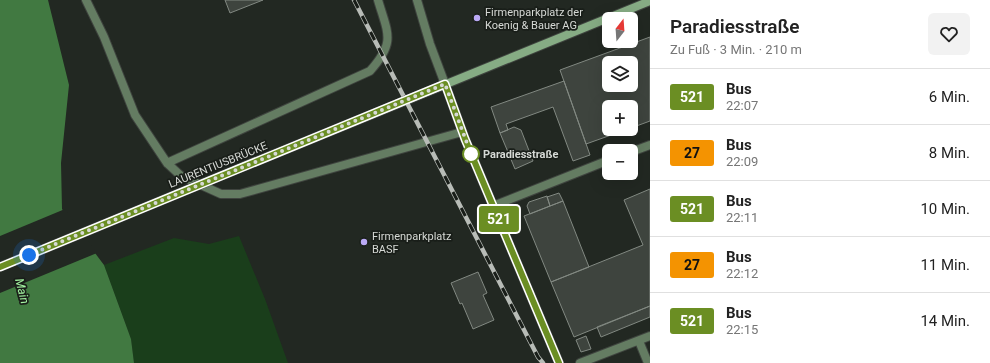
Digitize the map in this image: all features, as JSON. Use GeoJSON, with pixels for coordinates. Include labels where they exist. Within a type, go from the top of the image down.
{"type":"FeatureCollection","features":[{"type":"Feature","properties":{"kind":"main road","name":"LAURENTIUSBRÜCKE"},"geometry":{"type":"LineString","coordinates":[[0,267],[650,1]]}},
{"type":"Feature","properties":{"kind":"street"},"geometry":{"type":"LineString","coordinates":[[86,0],[104,37],[135,115],[167,164],[182,176],[221,194],[240,194],[462,132]]}},
{"type":"Feature","properties":{"kind":"street"},"geometry":{"type":"LineString","coordinates":[[167,164],[370,71],[382,57],[389,36],[378,0]]}},
{"type":"Feature","properties":{"kind":"street"},"geometry":{"type":"LineString","coordinates":[[417,0],[430,44],[462,132],[559,363]]}},
{"type":"Feature","properties":{"kind":"street"},"geometry":{"type":"LineString","coordinates":[[638,149],[650,145]]}},
{"type":"Feature","properties":{"kind":"street"},"geometry":{"type":"LineString","coordinates":[[493,206],[602,163]]}},
{"type":"Feature","properties":{"kind":"street"},"geometry":{"type":"LineString","coordinates":[[580,363],[650,336]]}},
{"type":"Feature","properties":{"kind":"street"},"geometry":{"type":"LineString","coordinates":[[639,341],[648,363]]}},
{"type":"Feature","properties":{"kind":"shaded area"},"geometry":{"type":"Polygon","coordinates":[[[239,236],[265,299],[288,363],[134,363],[131,339],[104,265],[174,238],[209,244],[239,236]]]}},
{"type":"Feature","properties":{"kind":"water","name":"Main"},"geometry":{"type":"Polygon","coordinates":[[[0,0],[48,0],[69,85],[61,163],[62,209],[104,265],[131,339],[134,363],[0,363],[0,0]]]}},
{"type":"Feature","properties":{"kind":"pier"},"geometry":{"type":"Polygon","coordinates":[[[65,209],[97,253],[0,293],[0,236],[65,209]]]}},
{"type":"Feature","properties":{"kind":"building"},"geometry":{"type":"Polygon","coordinates":[[[225,0],[263,0],[230,13],[225,0]]]}},
{"type":"Feature","properties":{"kind":"building"},"geometry":{"type":"Polygon","coordinates":[[[650,37],[650,121],[638,125],[638,100],[602,100],[602,136],[608,136],[586,144],[560,70],[620,48],[638,48],[638,41],[650,37]]]}},
{"type":"Feature","properties":{"kind":"building"},"geometry":{"type":"Polygon","coordinates":[[[564,81],[590,155],[573,161],[553,107],[506,124],[508,130],[500,133],[491,107],[564,81]]]}},
{"type":"Feature","properties":{"kind":"building"},"geometry":{"type":"Polygon","coordinates":[[[514,127],[521,130],[533,161],[515,169],[500,133],[514,127]]]}},
{"type":"Feature","properties":{"kind":"building"},"geometry":{"type":"Polygon","coordinates":[[[650,189],[650,306],[574,337],[551,282],[643,245],[624,200],[650,189]]]}},
{"type":"Feature","properties":{"kind":"building"},"geometry":{"type":"Polygon","coordinates":[[[559,193],[563,201],[550,206],[547,197],[559,193]]]}},
{"type":"Feature","properties":{"kind":"building"},"geometry":{"type":"Polygon","coordinates":[[[547,196],[550,206],[530,214],[527,206],[529,202],[547,196]]]}},
{"type":"Feature","properties":{"kind":"building"},"geometry":{"type":"Polygon","coordinates":[[[563,201],[589,267],[551,282],[524,216],[563,201]]]}},
{"type":"Feature","properties":{"kind":"building"},"geometry":{"type":"Polygon","coordinates":[[[478,272],[487,293],[483,295],[494,320],[473,329],[462,303],[460,304],[451,283],[478,272]]]}},
{"type":"Feature","properties":{"kind":"building"},"geometry":{"type":"Polygon","coordinates":[[[650,306],[650,317],[601,337],[597,327],[650,306]]]}},
{"type":"Feature","properties":{"kind":"building"},"geometry":{"type":"Polygon","coordinates":[[[586,336],[591,349],[581,352],[576,340],[586,336]]]}},
{"type":"Feature","properties":{"kind":"railway"},"geometry":{"type":"LineString","coordinates":[[354,0],[538,357],[543,363]]}},
{"type":"Feature","properties":{"kind":"bus line","name":"521"},"geometry":{"type":"LineString","coordinates":[[0,267],[445,84],[465,139],[559,363]]}},
{"type":"Feature","properties":{"kind":"place","name":"Firmenparkplatz der Koenig & Bauer AG"},"geometry":{"type":"Point","coordinates":[477,18]}},
{"type":"Feature","properties":{"kind":"place","name":"Paradiesstraße"},"geometry":{"type":"Point","coordinates":[471,154]}},
{"type":"Feature","properties":{"kind":"place","name":"Firmenparkplatz BASF"},"geometry":{"type":"Point","coordinates":[364,242]}},
{"type":"Feature","properties":{"kind":"route"},"geometry":{"type":"LineString","coordinates":[[29,255],[445,84],[471,154]]}}]}
